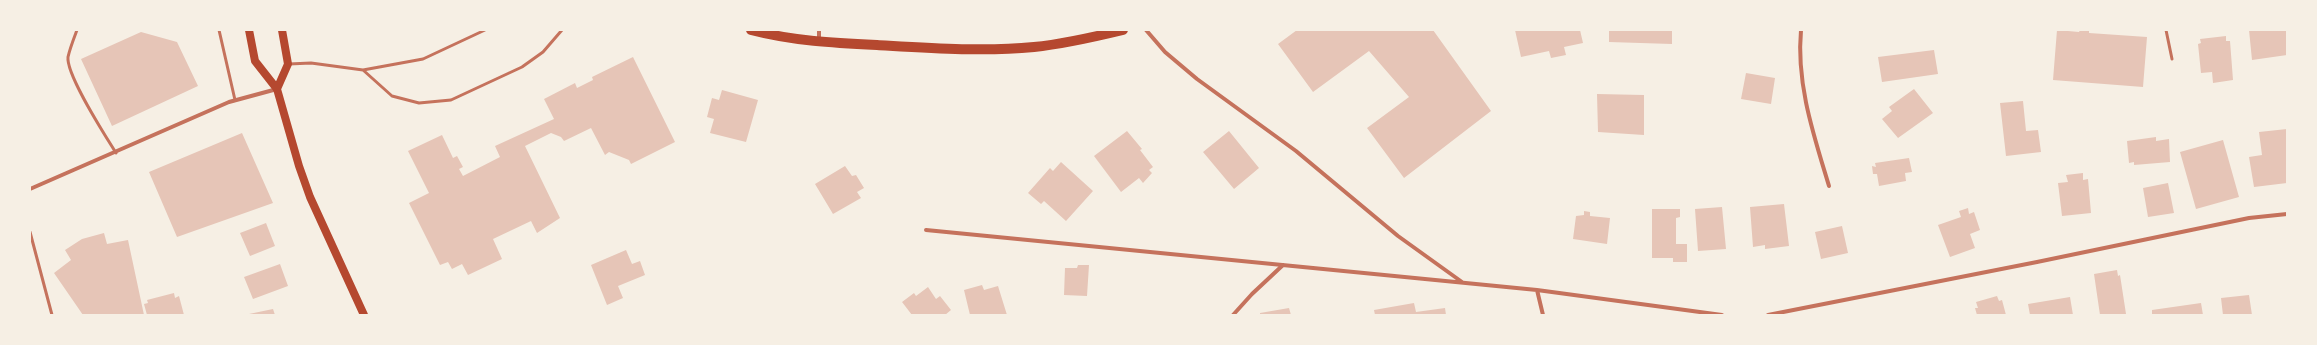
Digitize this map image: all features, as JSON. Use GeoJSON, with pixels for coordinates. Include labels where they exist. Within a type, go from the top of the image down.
{"type":"FeatureCollection","features":[{"type":"Feature","properties":{"kind":"main road"},"geometry":{"type":"LineString","coordinates":[[249,30],[255,61],[277,89],[299,166],[310,197],[364,315]]}},
{"type":"Feature","properties":{"kind":"main road"},"geometry":{"type":"LineString","coordinates":[[277,89],[288,64],[282,30]]}},
{"type":"Feature","properties":{"kind":"main road"},"geometry":{"type":"LineString","coordinates":[[751,30],[780,38],[819,42],[973,48],[1033,47],[1089,38],[1123,30]]}},
{"type":"Feature","properties":{"kind":"street"},"geometry":{"type":"LineString","coordinates":[[819,30],[819,42]]}},
{"type":"Feature","properties":{"kind":"street"},"geometry":{"type":"LineString","coordinates":[[1146,30],[1165,52],[1197,79],[1296,151],[1398,236],[1462,282]]}},
{"type":"Feature","properties":{"kind":"street"},"geometry":{"type":"LineString","coordinates":[[1800,30],[1799,50],[1807,113],[1829,186]]}},
{"type":"Feature","properties":{"kind":"street"},"geometry":{"type":"LineString","coordinates":[[30,189],[116,153],[235,100],[277,89]]}},
{"type":"Feature","properties":{"kind":"street"},"geometry":{"type":"LineString","coordinates":[[1768,315],[2037,262],[2249,218],[2287,214]]}},
{"type":"Feature","properties":{"kind":"street"},"geometry":{"type":"LineString","coordinates":[[926,230],[1462,282],[1536,290],[1722,315]]}},
{"type":"Feature","properties":{"kind":"street"},"geometry":{"type":"LineString","coordinates":[[1233,315],[1252,294],[1283,265]]}},
{"type":"Feature","properties":{"kind":"street"},"geometry":{"type":"LineString","coordinates":[[1536,290],[1543,315]]}},
{"type":"Feature","properties":{"kind":"lane"},"geometry":{"type":"LineString","coordinates":[[77,30],[68,58],[70,67],[87,106],[116,153]]}},
{"type":"Feature","properties":{"kind":"lane"},"geometry":{"type":"LineString","coordinates":[[219,30],[235,100]]}},
{"type":"Feature","properties":{"kind":"lane"},"geometry":{"type":"LineString","coordinates":[[288,64],[311,63],[363,70],[423,58],[485,30]]}},
{"type":"Feature","properties":{"kind":"lane"},"geometry":{"type":"LineString","coordinates":[[363,70],[392,96],[419,103],[451,100],[522,67],[543,52],[562,30]]}},
{"type":"Feature","properties":{"kind":"lane"},"geometry":{"type":"LineString","coordinates":[[2166,30],[2172,59]]}},
{"type":"Feature","properties":{"kind":"lane"},"geometry":{"type":"LineString","coordinates":[[30,232],[52,315]]}},
{"type":"Feature","properties":{"kind":"building"},"geometry":{"type":"Polygon","coordinates":[[[1297,30],[1433,30],[1491,111],[1404,178],[1367,128],[1409,97],[1369,51],[1313,92],[1278,44],[1297,30]]]}},
{"type":"Feature","properties":{"kind":"building"},"geometry":{"type":"Polygon","coordinates":[[[1515,30],[1580,30],[1583,43],[1564,47],[1566,55],[1551,58],[1549,51],[1521,57],[1515,30]]]}},
{"type":"Feature","properties":{"kind":"building"},"geometry":{"type":"Polygon","coordinates":[[[1609,30],[1672,30],[1672,44],[1609,42],[1609,30]]]}},
{"type":"Feature","properties":{"kind":"building"},"geometry":{"type":"Polygon","coordinates":[[[2057,30],[2079,32],[2080,30],[2089,30],[2089,33],[2147,37],[2143,87],[2053,80],[2057,30]]]}},
{"type":"Feature","properties":{"kind":"building"},"geometry":{"type":"Polygon","coordinates":[[[2249,30],[2287,30],[2287,55],[2252,60],[2249,30]]]}},
{"type":"Feature","properties":{"kind":"building"},"geometry":{"type":"Polygon","coordinates":[[[141,32],[177,42],[198,86],[112,126],[81,59],[141,32]]]}},
{"type":"Feature","properties":{"kind":"building"},"geometry":{"type":"Polygon","coordinates":[[[2226,36],[2226,41],[2230,41],[2233,80],[2213,83],[2212,72],[2201,73],[2198,44],[2201,43],[2200,39],[2226,36]]]}},
{"type":"Feature","properties":{"kind":"building"},"geometry":{"type":"Polygon","coordinates":[[[1934,50],[1938,74],[1882,82],[1878,57],[1934,50]]]}},
{"type":"Feature","properties":{"kind":"building"},"geometry":{"type":"Polygon","coordinates":[[[633,57],[675,142],[631,164],[629,160],[609,152],[605,155],[591,128],[564,141],[561,137],[551,133],[525,146],[560,218],[537,233],[531,221],[493,239],[502,259],[468,275],[462,264],[452,269],[448,262],[440,265],[409,203],[429,193],[408,151],[442,135],[453,158],[457,156],[463,167],[459,169],[463,176],[500,157],[495,146],[554,119],[544,99],[575,83],[577,88],[593,80],[592,77],[633,57]]]}},
{"type":"Feature","properties":{"kind":"building"},"geometry":{"type":"Polygon","coordinates":[[[1746,73],[1775,78],[1771,104],[1741,99],[1746,73]]]}},
{"type":"Feature","properties":{"kind":"building"},"geometry":{"type":"Polygon","coordinates":[[[1914,89],[1933,113],[1898,138],[1882,119],[1892,111],[1889,107],[1914,89]]]}},
{"type":"Feature","properties":{"kind":"building"},"geometry":{"type":"Polygon","coordinates":[[[722,90],[758,100],[746,142],[710,133],[714,119],[707,117],[712,98],[719,100],[722,90]]]}},
{"type":"Feature","properties":{"kind":"building"},"geometry":{"type":"Polygon","coordinates":[[[1597,94],[1644,95],[1644,135],[1598,132],[1597,94]]]}},
{"type":"Feature","properties":{"kind":"building"},"geometry":{"type":"Polygon","coordinates":[[[2023,101],[2026,131],[2038,130],[2041,152],[2006,156],[2000,103],[2023,101]]]}},
{"type":"Feature","properties":{"kind":"building"},"geometry":{"type":"Polygon","coordinates":[[[2287,129],[2287,183],[2254,187],[2249,157],[2262,155],[2259,132],[2287,129]]]}},
{"type":"Feature","properties":{"kind":"building"},"geometry":{"type":"Polygon","coordinates":[[[1127,131],[1142,149],[1140,150],[1153,167],[1149,170],[1152,173],[1143,183],[1139,178],[1121,192],[1094,156],[1127,131]]]}},
{"type":"Feature","properties":{"kind":"building"},"geometry":{"type":"Polygon","coordinates":[[[1229,131],[1259,168],[1234,189],[1203,152],[1229,131]]]}},
{"type":"Feature","properties":{"kind":"building"},"geometry":{"type":"Polygon","coordinates":[[[242,133],[273,203],[177,237],[149,172],[242,133]]]}},
{"type":"Feature","properties":{"kind":"building"},"geometry":{"type":"Polygon","coordinates":[[[2156,137],[2156,141],[2169,139],[2170,162],[2134,165],[2134,162],[2129,163],[2127,141],[2156,137]]]}},
{"type":"Feature","properties":{"kind":"building"},"geometry":{"type":"Polygon","coordinates":[[[2223,140],[2239,197],[2196,209],[2180,152],[2223,140]]]}},
{"type":"Feature","properties":{"kind":"building"},"geometry":{"type":"Polygon","coordinates":[[[1909,158],[1912,172],[1905,173],[1906,181],[1879,186],[1877,174],[1873,174],[1872,166],[1876,167],[1875,163],[1909,158]]]}},
{"type":"Feature","properties":{"kind":"building"},"geometry":{"type":"Polygon","coordinates":[[[1061,162],[1093,191],[1066,221],[1044,201],[1041,204],[1028,193],[1050,168],[1053,171],[1061,162]]]}},
{"type":"Feature","properties":{"kind":"building"},"geometry":{"type":"Polygon","coordinates":[[[845,166],[852,176],[856,175],[864,188],[857,192],[861,198],[833,214],[815,184],[845,166]]]}},
{"type":"Feature","properties":{"kind":"building"},"geometry":{"type":"Polygon","coordinates":[[[2083,173],[2083,180],[2088,179],[2091,213],[2062,216],[2058,183],[2068,182],[2066,175],[2083,173]]]}},
{"type":"Feature","properties":{"kind":"building"},"geometry":{"type":"Polygon","coordinates":[[[2168,183],[2174,213],[2148,217],[2143,188],[2168,183]]]}},
{"type":"Feature","properties":{"kind":"building"},"geometry":{"type":"Polygon","coordinates":[[[1784,204],[1789,246],[1765,249],[1765,245],[1753,247],[1750,207],[1784,204]]]}},
{"type":"Feature","properties":{"kind":"building"},"geometry":{"type":"Polygon","coordinates":[[[1722,207],[1726,249],[1698,251],[1695,209],[1722,207]]]}},
{"type":"Feature","properties":{"kind":"building"},"geometry":{"type":"Polygon","coordinates":[[[1968,208],[1969,214],[1974,212],[1980,230],[1970,234],[1975,248],[1950,257],[1938,225],[1961,217],[1959,211],[1968,208]]]}},
{"type":"Feature","properties":{"kind":"building"},"geometry":{"type":"Polygon","coordinates":[[[1652,209],[1680,209],[1680,217],[1676,218],[1676,244],[1687,244],[1687,262],[1673,262],[1673,258],[1652,258],[1652,209]]]}},
{"type":"Feature","properties":{"kind":"building"},"geometry":{"type":"Polygon","coordinates":[[[1584,211],[1590,212],[1590,216],[1610,218],[1607,244],[1573,239],[1576,216],[1584,215],[1584,211]]]}},
{"type":"Feature","properties":{"kind":"building"},"geometry":{"type":"Polygon","coordinates":[[[266,223],[275,246],[250,256],[240,233],[266,223]]]}},
{"type":"Feature","properties":{"kind":"building"},"geometry":{"type":"Polygon","coordinates":[[[1842,226],[1848,253],[1821,259],[1815,232],[1842,226]]]}},
{"type":"Feature","properties":{"kind":"building"},"geometry":{"type":"Polygon","coordinates":[[[104,233],[107,244],[128,240],[144,315],[83,315],[54,273],[71,260],[65,250],[82,239],[104,233]]]}},
{"type":"Feature","properties":{"kind":"building"},"geometry":{"type":"Polygon","coordinates":[[[626,250],[632,264],[640,261],[645,275],[618,286],[623,298],[607,305],[591,265],[626,250]]]}},
{"type":"Feature","properties":{"kind":"building"},"geometry":{"type":"Polygon","coordinates":[[[280,264],[288,286],[253,299],[244,277],[280,264]]]}},
{"type":"Feature","properties":{"kind":"building"},"geometry":{"type":"Polygon","coordinates":[[[1078,265],[1089,265],[1087,296],[1064,295],[1065,268],[1077,268],[1078,265]]]}},
{"type":"Feature","properties":{"kind":"building"},"geometry":{"type":"Polygon","coordinates":[[[2117,270],[2118,276],[2120,275],[2126,314],[2100,315],[2094,274],[2117,270]]]}},
{"type":"Feature","properties":{"kind":"building"},"geometry":{"type":"Polygon","coordinates":[[[982,285],[984,290],[998,286],[1007,315],[970,315],[964,290],[982,285]]]}},
{"type":"Feature","properties":{"kind":"building"},"geometry":{"type":"Polygon","coordinates":[[[928,287],[936,299],[940,296],[951,310],[945,315],[912,315],[902,302],[914,293],[916,296],[928,287]]]}},
{"type":"Feature","properties":{"kind":"building"},"geometry":{"type":"Polygon","coordinates":[[[174,293],[175,298],[179,296],[184,315],[147,315],[144,304],[148,303],[147,300],[174,293]]]}},
{"type":"Feature","properties":{"kind":"building"},"geometry":{"type":"Polygon","coordinates":[[[2249,295],[2252,315],[2223,315],[2221,298],[2249,295]]]}},
{"type":"Feature","properties":{"kind":"building"},"geometry":{"type":"Polygon","coordinates":[[[1997,296],[1999,301],[2002,300],[2006,315],[1977,315],[1975,308],[1978,308],[1976,302],[1997,296]]]}},
{"type":"Feature","properties":{"kind":"building"},"geometry":{"type":"Polygon","coordinates":[[[2070,297],[2073,315],[2030,315],[2028,304],[2070,297]]]}},
{"type":"Feature","properties":{"kind":"building"},"geometry":{"type":"Polygon","coordinates":[[[1414,303],[1416,312],[1445,308],[1446,315],[1375,315],[1374,310],[1414,303]]]}},
{"type":"Feature","properties":{"kind":"building"},"geometry":{"type":"Polygon","coordinates":[[[2201,303],[2203,315],[2152,315],[2152,310],[2201,303]]]}},
{"type":"Feature","properties":{"kind":"building"},"geometry":{"type":"Polygon","coordinates":[[[1289,308],[1291,315],[1260,315],[1260,313],[1289,308]]]}},
{"type":"Feature","properties":{"kind":"building"},"geometry":{"type":"Polygon","coordinates":[[[273,309],[275,315],[249,315],[249,314],[273,309]]]}}]}
